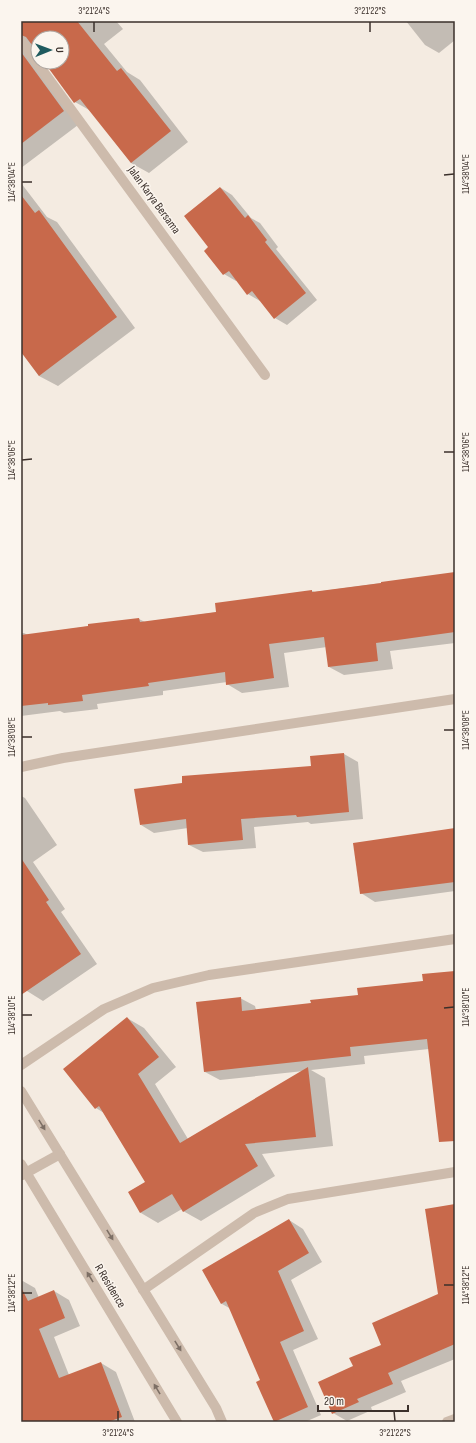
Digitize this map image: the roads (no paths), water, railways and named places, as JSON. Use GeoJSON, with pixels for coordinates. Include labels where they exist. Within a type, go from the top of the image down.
{"type":"FeatureCollection","features":[{"type":"Feature","properties":{"kind":"street","name":"Jalan Karya Bersama"},"geometry":{"type":"LineString","coordinates":[[21,41],[265,375]]}},
{"type":"Feature","properties":{"kind":"street"},"geometry":{"type":"LineString","coordinates":[[21,767],[63,758],[455,699]]}},
{"type":"Feature","properties":{"kind":"street"},"geometry":{"type":"LineString","coordinates":[[21,1065],[104,1009],[153,988],[209,975],[455,939]]}},
{"type":"Feature","properties":{"kind":"street"},"geometry":{"type":"LineString","coordinates":[[21,1091],[216,1408],[222,1422]]}},
{"type":"Feature","properties":{"kind":"street"},"geometry":{"type":"LineString","coordinates":[[24,1174],[60,1154]]}},
{"type":"Feature","properties":{"kind":"street","name":"R Residence"},"geometry":{"type":"LineString","coordinates":[[21,1164],[24,1174],[178,1422]]}},
{"type":"Feature","properties":{"kind":"street"},"geometry":{"type":"LineString","coordinates":[[143,1290],[254,1213],[288,1199],[455,1172]]}},
{"type":"Feature","properties":{"kind":"street"},"geometry":{"type":"LineString","coordinates":[[447,1422],[455,1419]]}}]}
